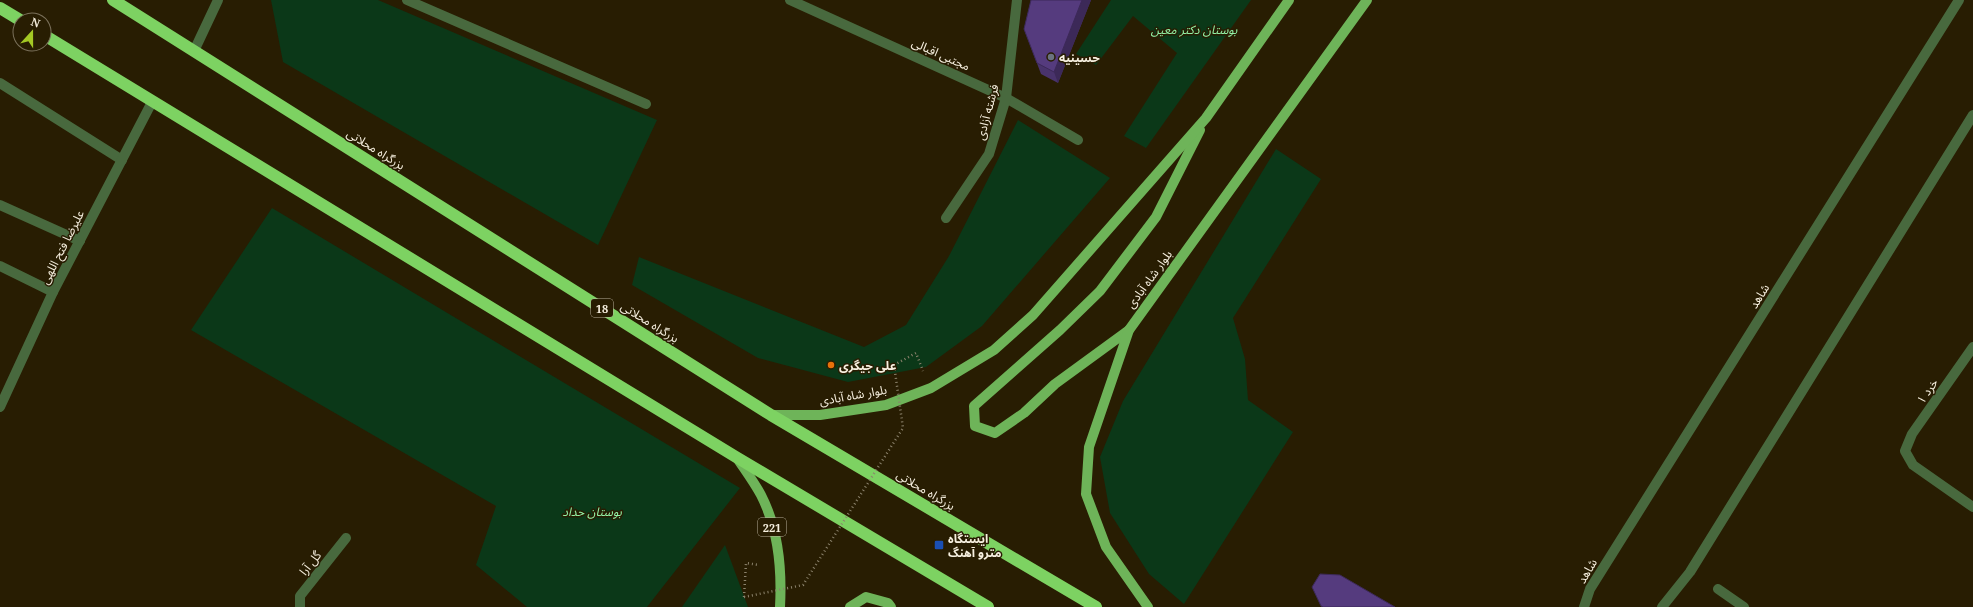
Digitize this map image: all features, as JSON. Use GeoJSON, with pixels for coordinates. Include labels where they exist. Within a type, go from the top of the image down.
{"type":"FeatureCollection","features":[{"type":"Feature","properties":{"kind":"highway","name":"بزرگراه محلاتی"},"geometry":{"type":"LineString","coordinates":[[114,0],[194,52],[771,415],[1096,607]]}},
{"type":"Feature","properties":{"kind":"highway"},"geometry":{"type":"LineString","coordinates":[[0,8],[12,15]]}},
{"type":"Feature","properties":{"kind":"highway"},"geometry":{"type":"LineString","coordinates":[[52,40],[736,457],[988,607]]}},
{"type":"Feature","properties":{"kind":"main road","name":"بلوار شاه آبادی"},"geometry":{"type":"LineString","coordinates":[[771,415],[820,415],[886,405],[931,388],[994,350],[1033,315],[1206,118],[1290,0]]}},
{"type":"Feature","properties":{"kind":"main road","name":"بلوار شاه آبادی"},"geometry":{"type":"LineString","coordinates":[[1148,607],[1106,547],[1086,494],[1089,447],[1129,330],[1367,0]]}},
{"type":"Feature","properties":{"kind":"main road"},"geometry":{"type":"LineString","coordinates":[[1129,330],[1055,384],[1024,413],[995,433],[975,426],[974,406],[1054,335],[1100,291],[1156,217],[1206,118]]}},
{"type":"Feature","properties":{"kind":"main road","name":"221"},"geometry":{"type":"LineString","coordinates":[[736,457],[761,494],[770,517],[780,568],[780,607]]}},
{"type":"Feature","properties":{"kind":"main road"},"geometry":{"type":"LineString","coordinates":[[850,607],[866,597],[888,603],[891,607]]}},
{"type":"Feature","properties":{"kind":"street"},"geometry":{"type":"LineString","coordinates":[[194,52],[218,0]]}},
{"type":"Feature","properties":{"kind":"street"},"geometry":{"type":"LineString","coordinates":[[407,0],[646,104]]}},
{"type":"Feature","properties":{"kind":"street","name":"مجتبی اقبالی"},"geometry":{"type":"LineString","coordinates":[[790,0],[1006,98],[1078,140]]}},
{"type":"Feature","properties":{"kind":"street","name":"فرشته آزادی"},"geometry":{"type":"LineString","coordinates":[[946,218],[989,154],[1006,98],[1017,0]]}},
{"type":"Feature","properties":{"kind":"street","name":"شاهد"},"geometry":{"type":"LineString","coordinates":[[1584,607],[1590,589],[1959,0]]}},
{"type":"Feature","properties":{"kind":"street"},"geometry":{"type":"LineString","coordinates":[[0,83],[122,160]]}},
{"type":"Feature","properties":{"kind":"street","name":"علیرضا فتح اللهی"},"geometry":{"type":"LineString","coordinates":[[0,407],[53,292],[152,102]]}},
{"type":"Feature","properties":{"kind":"street"},"geometry":{"type":"LineString","coordinates":[[1662,607],[1690,572],[1973,115]]}},
{"type":"Feature","properties":{"kind":"street"},"geometry":{"type":"LineString","coordinates":[[0,205],[80,241]]}},
{"type":"Feature","properties":{"kind":"street"},"geometry":{"type":"LineString","coordinates":[[0,266],[53,292]]}},
{"type":"Feature","properties":{"kind":"street","name":"خرد ۱"},"geometry":{"type":"LineString","coordinates":[[1973,347],[1912,434],[1905,451],[1913,465],[1973,507]]}},
{"type":"Feature","properties":{"kind":"street","name":"گل آرا"},"geometry":{"type":"LineString","coordinates":[[300,607],[300,596],[346,538]]}},
{"type":"Feature","properties":{"kind":"street"},"geometry":{"type":"LineString","coordinates":[[1718,589],[1744,607]]}},
{"type":"Feature","properties":{"kind":"path"},"geometry":{"type":"LineString","coordinates":[[746,563],[744,597],[803,585],[904,428],[894,365],[916,354]]}},
{"type":"Feature","properties":{"kind":"green space"},"geometry":{"type":"Polygon","coordinates":[[[271,0],[378,0],[657,120],[598,245],[283,62],[271,0]]]}},
{"type":"Feature","properties":{"kind":"green space","name":"بوستان دکتر معین"},"geometry":{"type":"Polygon","coordinates":[[[1111,0],[1251,0],[1146,148],[1124,136],[1177,53],[1133,16],[1096,65],[1076,54],[1111,0]]]}},
{"type":"Feature","properties":{"kind":"green space"},"geometry":{"type":"Polygon","coordinates":[[[1018,120],[1110,178],[982,326],[926,367],[848,382],[758,358],[632,285],[639,257],[864,347],[906,325],[949,256],[1018,120]]]}},
{"type":"Feature","properties":{"kind":"green space"},"geometry":{"type":"Polygon","coordinates":[[[1276,149],[1321,179],[1233,318],[1245,359],[1248,400],[1293,432],[1184,604],[1149,574],[1110,513],[1100,457],[1123,401],[1276,149]]]}},
{"type":"Feature","properties":{"kind":"green space","name":"بوستان حداد"},"geometry":{"type":"Polygon","coordinates":[[[272,208],[740,488],[647,607],[527,607],[476,565],[496,506],[191,330],[272,208]]]}},
{"type":"Feature","properties":{"kind":"green space"},"geometry":{"type":"Polygon","coordinates":[[[725,545],[748,607],[682,607],[725,545]]]}},
{"type":"Feature","properties":{"kind":"building","name":"حسینیه"},"geometry":{"type":"Polygon","coordinates":[[[1031,0],[1082,0],[1054,72],[1037,63],[1024,29],[1031,0]]]}},
{"type":"Feature","properties":{"kind":"building"},"geometry":{"type":"Polygon","coordinates":[[[1320,574],[1340,575],[1395,607],[1323,607],[1321,606],[1312,587],[1320,574]]]}},
{"type":"Feature","properties":{"kind":"place","name":"حسینیه"},"geometry":{"type":"Point","coordinates":[1051,57]}},
{"type":"Feature","properties":{"kind":"place","name":"علی جیگری"},"geometry":{"type":"Point","coordinates":[831,365]}},
{"type":"Feature","properties":{"kind":"place","name":"ایستگاه مترو آهنگ"},"geometry":{"type":"Point","coordinates":[939,545]}}]}
